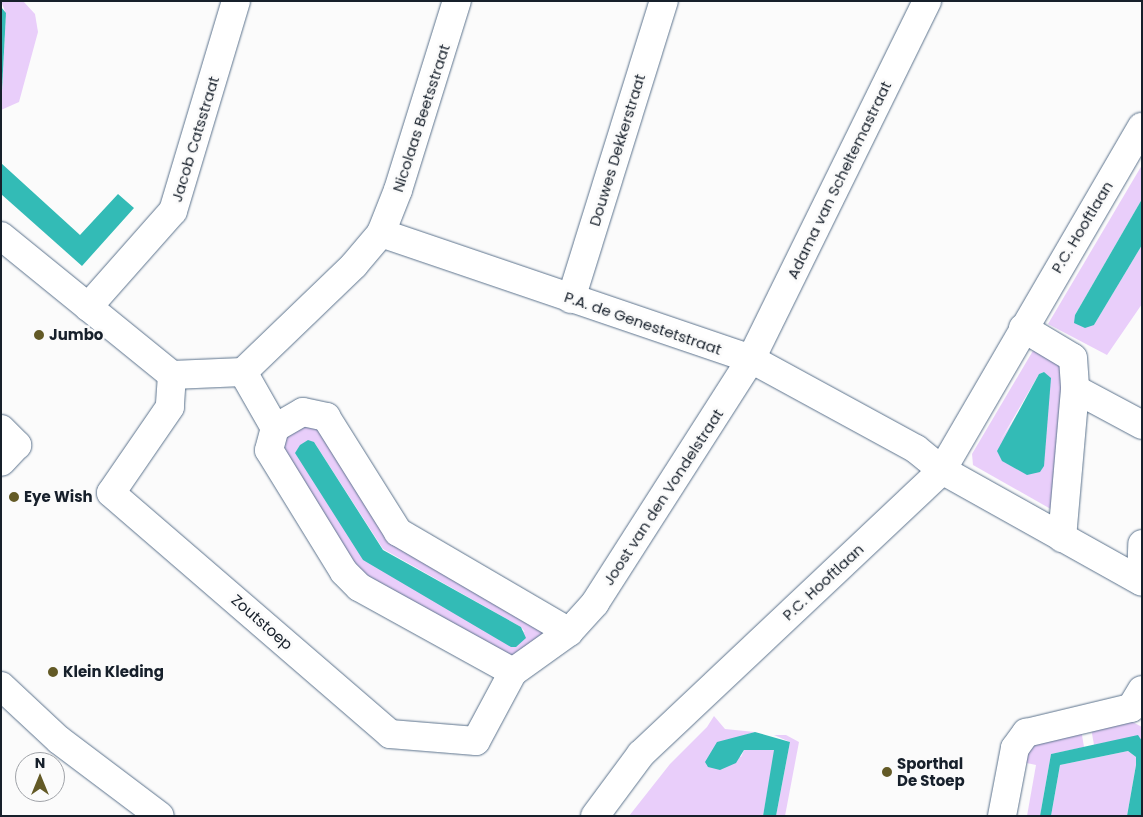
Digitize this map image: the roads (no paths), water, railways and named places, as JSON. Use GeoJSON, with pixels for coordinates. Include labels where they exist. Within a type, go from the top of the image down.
{"type":"FeatureCollection","features":[{"type":"Feature","properties":{"kind":"street","name":"Jacob Catsstraat"},"geometry":{"type":"LineString","coordinates":[[88,307],[173,211],[236,1]]}},
{"type":"Feature","properties":{"kind":"street","name":"Nicolaas Beetsstraat"},"geometry":{"type":"LineString","coordinates":[[381,233],[398,190],[457,1]]}},
{"type":"Feature","properties":{"kind":"street","name":"Douwes Dekkerstraat"},"geometry":{"type":"LineString","coordinates":[[571,299],[664,1]]}},
{"type":"Feature","properties":{"kind":"street","name":"Adama van Scheltemastraat"},"geometry":{"type":"LineString","coordinates":[[752,359],[927,1]]}},
{"type":"Feature","properties":{"kind":"street","name":"P.C. Hooftlaan"},"geometry":{"type":"LineString","coordinates":[[595,816],[641,754],[942,470],[1023,328],[1142,127]]}},
{"type":"Feature","properties":{"kind":"street"},"geometry":{"type":"LineString","coordinates":[[1,236],[172,375],[243,372],[354,265],[381,233]]}},
{"type":"Feature","properties":{"kind":"street","name":"P.A. de Genestetstraat"},"geometry":{"type":"LineString","coordinates":[[381,233],[752,359],[916,449],[942,470],[1141,581],[1142,544]]}},
{"type":"Feature","properties":{"kind":"street"},"geometry":{"type":"LineString","coordinates":[[1023,328],[1073,358],[1075,388],[1062,538]]}},
{"type":"Feature","properties":{"kind":"street","name":"Joost van den Vondelstraat"},"geometry":{"type":"LineString","coordinates":[[513,672],[569,632],[595,603],[752,359]]}},
{"type":"Feature","properties":{"kind":"street"},"geometry":{"type":"LineString","coordinates":[[243,372],[275,428],[269,450],[344,572],[359,587],[513,672]]}},
{"type":"Feature","properties":{"kind":"street","name":"Zoutstoep"},"geometry":{"type":"LineString","coordinates":[[172,375],[170,407],[111,493],[390,734],[476,741],[513,672]]}},
{"type":"Feature","properties":{"kind":"street"},"geometry":{"type":"LineString","coordinates":[[1075,388],[1142,425]]}},
{"type":"Feature","properties":{"kind":"street"},"geometry":{"type":"LineString","coordinates":[[275,428],[303,412],[326,417],[398,532],[569,632]]}},
{"type":"Feature","properties":{"kind":"street"},"geometry":{"type":"LineString","coordinates":[[1,429],[17,445],[1,462]]}},
{"type":"Feature","properties":{"kind":"street"},"geometry":{"type":"LineString","coordinates":[[1,686],[58,740],[160,816]]}},
{"type":"Feature","properties":{"kind":"street"},"geometry":{"type":"LineString","coordinates":[[1002,816],[1015,748],[1026,733],[1131,708],[1142,690]]}},
{"type":"Feature","properties":{"kind":"water"},"geometry":{"type":"Polygon","coordinates":[[[1,7],[6,13],[1,109],[1,7]]]}},
{"type":"Feature","properties":{"kind":"water"},"geometry":{"type":"Polygon","coordinates":[[[1,163],[80,235],[118,194],[134,208],[82,266],[1,194],[1,163]]]}},
{"type":"Feature","properties":{"kind":"water"},"geometry":{"type":"Polygon","coordinates":[[[1142,199],[1142,245],[1094,325],[1085,328],[1074,323],[1075,315],[1142,199]]]}},
{"type":"Feature","properties":{"kind":"water"},"geometry":{"type":"Polygon","coordinates":[[[1044,372],[1051,378],[1044,466],[1040,472],[1027,475],[1002,461],[997,451],[1039,374],[1044,372]]]}},
{"type":"Feature","properties":{"kind":"water"},"geometry":{"type":"Polygon","coordinates":[[[308,440],[314,442],[383,550],[521,627],[526,638],[516,647],[511,647],[363,560],[295,453],[300,445],[308,440]]]}},
{"type":"Feature","properties":{"kind":"water"},"geometry":{"type":"Polygon","coordinates":[[[755,732],[790,742],[776,816],[763,816],[774,750],[744,750],[736,763],[720,770],[708,767],[705,762],[717,742],[755,732]]]}},
{"type":"Feature","properties":{"kind":"water"},"geometry":{"type":"Polygon","coordinates":[[[1138,735],[1142,741],[1142,816],[1127,816],[1136,765],[1136,757],[1128,751],[1060,765],[1051,816],[1040,816],[1051,754],[1138,735]]]}},
{"type":"Feature","properties":{"kind":"place","name":"Jumbo"},"geometry":{"type":"Point","coordinates":[39,335]}},
{"type":"Feature","properties":{"kind":"place","name":"Eye Wish"},"geometry":{"type":"Point","coordinates":[14,497]}},
{"type":"Feature","properties":{"kind":"place","name":"Klein Kleding"},"geometry":{"type":"Point","coordinates":[53,672]}},
{"type":"Feature","properties":{"kind":"place","name":"Sporthal De Stoep"},"geometry":{"type":"Point","coordinates":[887,772]}}]}
